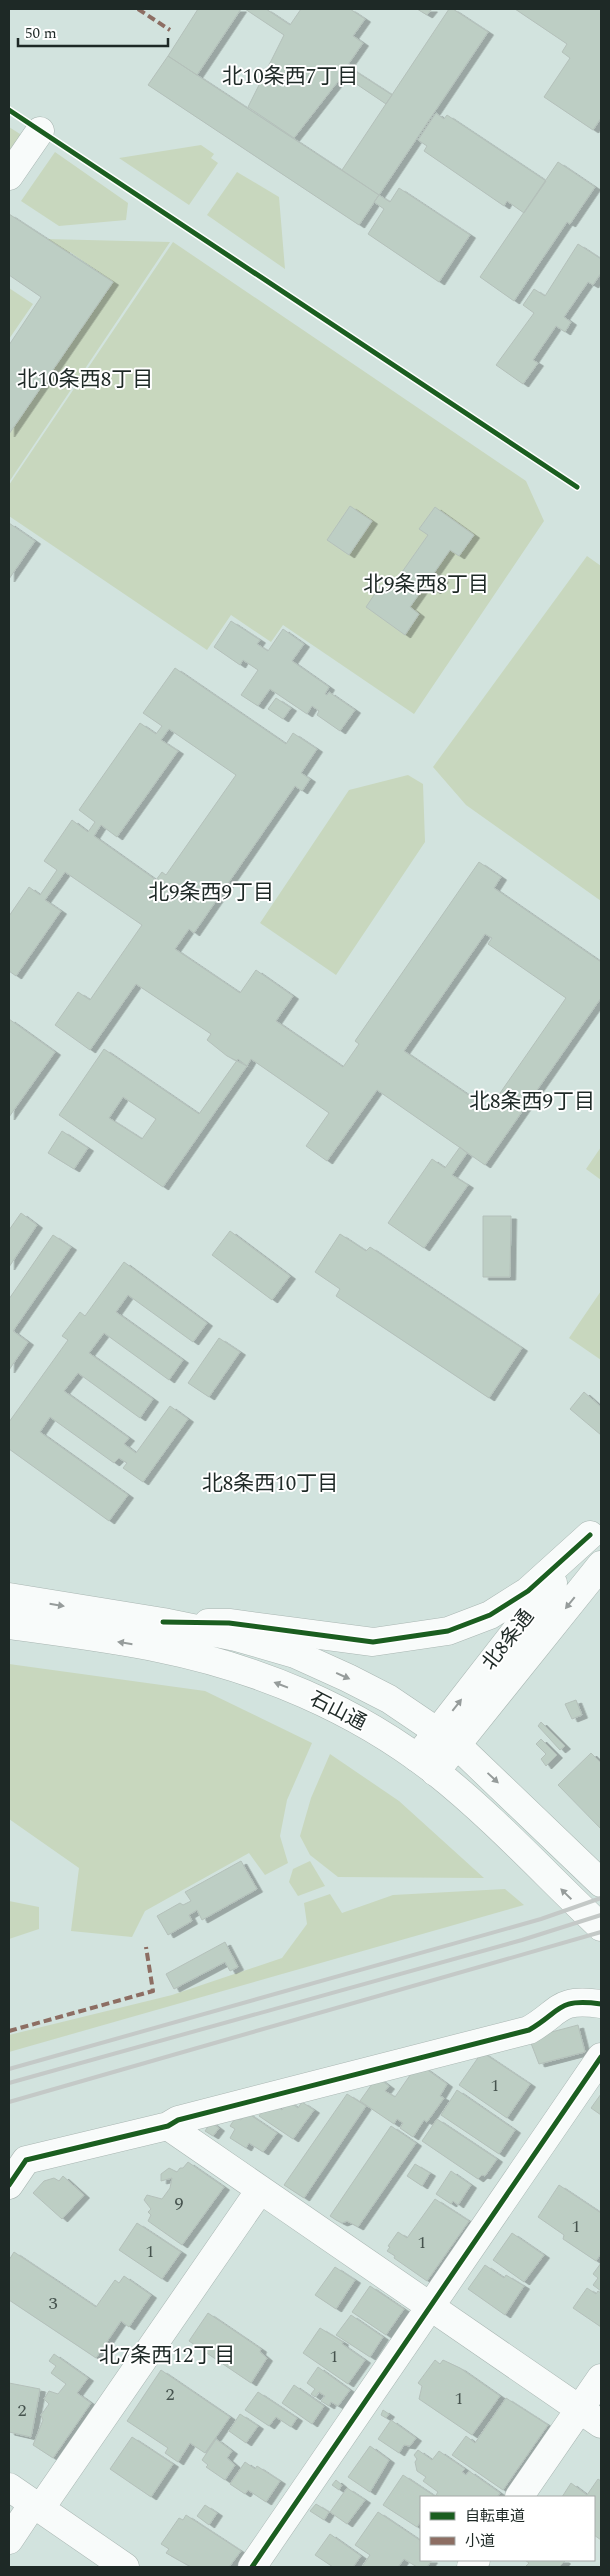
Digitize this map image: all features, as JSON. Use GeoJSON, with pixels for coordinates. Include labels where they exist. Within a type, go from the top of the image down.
{"type":"FeatureCollection","features":[{"type":"Feature","properties":{"kind":"street"},"geometry":{"type":"LineString","coordinates":[[9,176],[40,131]]}},
{"type":"Feature","properties":{"kind":"street"},"geometry":{"type":"LineString","coordinates":[[163,1622],[228,1623],[373,1642],[448,1631],[490,1615],[528,1592],[596,1530]]}},
{"type":"Feature","properties":{"kind":"street","name":"北8条通"},"geometry":{"type":"LineString","coordinates":[[426,1765],[596,1530]]}},
{"type":"Feature","properties":{"kind":"street","name":"北8条通"},"geometry":{"type":"LineString","coordinates":[[447,1738],[601,1565]]}},
{"type":"Feature","properties":{"kind":"street","name":"石山通"},"geometry":{"type":"LineString","coordinates":[[9,1597],[163,1622],[236,1637],[294,1654],[381,1695],[447,1738],[599,1878]]}},
{"type":"Feature","properties":{"kind":"street","name":"石山通"},"geometry":{"type":"LineString","coordinates":[[9,1625],[158,1648],[222,1663],[332,1706],[426,1765],[456,1789],[601,1928]]}},
{"type":"Feature","properties":{"kind":"street"},"geometry":{"type":"LineString","coordinates":[[9,2185],[26,2160],[168,2126],[178,2120],[529,2030],[540,2024],[553,2011],[568,2003],[601,2004]]}},
{"type":"Feature","properties":{"kind":"street"},"geometry":{"type":"LineString","coordinates":[[252,2567],[601,2057]]}},
{"type":"Feature","properties":{"kind":"street"},"geometry":{"type":"LineString","coordinates":[[168,2126],[590,2417]]}},
{"type":"Feature","properties":{"kind":"street"},"geometry":{"type":"LineString","coordinates":[[9,2540],[37,2507],[260,2190]]}},
{"type":"Feature","properties":{"kind":"street"},"geometry":{"type":"LineString","coordinates":[[520,2496],[590,2417],[601,2378]]}},
{"type":"Feature","properties":{"kind":"street"},"geometry":{"type":"LineString","coordinates":[[9,2487],[125,2567]]}},
{"type":"Feature","properties":{"kind":"green space"},"geometry":{"type":"Polygon","coordinates":[[[9,127],[28,139],[9,166],[9,127]]]}},
{"type":"Feature","properties":{"kind":"green space"},"geometry":{"type":"Polygon","coordinates":[[[201,145],[214,154],[211,158],[218,163],[189,205],[119,158],[201,145]]]}},
{"type":"Feature","properties":{"kind":"green space"},"geometry":{"type":"Polygon","coordinates":[[[55,152],[128,203],[126,220],[59,226],[21,201],[55,152]]]}},
{"type":"Feature","properties":{"kind":"green space"},"geometry":{"type":"Polygon","coordinates":[[[237,172],[279,197],[285,269],[207,215],[237,172]]]}},
{"type":"Feature","properties":{"kind":"green space"},"geometry":{"type":"Polygon","coordinates":[[[45,239],[170,242],[9,482],[9,434],[113,282],[70,252],[69,255],[45,239]]]}},
{"type":"Feature","properties":{"kind":"green space"},"geometry":{"type":"Polygon","coordinates":[[[173,242],[526,481],[544,521],[414,714],[283,625],[271,642],[231,615],[207,650],[9,516],[9,485],[173,242]]]}},
{"type":"Feature","properties":{"kind":"green space"},"geometry":{"type":"Polygon","coordinates":[[[9,288],[33,304],[9,339],[9,288]]]}},
{"type":"Feature","properties":{"kind":"green space"},"geometry":{"type":"Polygon","coordinates":[[[587,556],[601,566],[601,901],[466,805],[433,767],[587,556]]]}},
{"type":"Feature","properties":{"kind":"green space"},"geometry":{"type":"Polygon","coordinates":[[[408,775],[423,784],[425,842],[336,975],[260,923],[349,790],[408,775]]]}},
{"type":"Feature","properties":{"kind":"green space"},"geometry":{"type":"Polygon","coordinates":[[[601,1147],[601,1180],[586,1169],[601,1147]]]}},
{"type":"Feature","properties":{"kind":"green space"},"geometry":{"type":"Polygon","coordinates":[[[601,1291],[601,1360],[569,1338],[601,1291]]]}},
{"type":"Feature","properties":{"kind":"green space"},"geometry":{"type":"Polygon","coordinates":[[[9,1664],[205,1691],[312,1743],[287,1800],[280,1836],[288,1863],[265,1875],[249,1853],[145,1911],[132,1937],[71,1931],[79,1868],[9,1819],[9,1664]]]}},
{"type":"Feature","properties":{"kind":"green space"},"geometry":{"type":"Polygon","coordinates":[[[330,1754],[399,1801],[484,1878],[338,1877],[310,1855],[300,1836],[311,1798],[330,1754]]]}},
{"type":"Feature","properties":{"kind":"green space"},"geometry":{"type":"Polygon","coordinates":[[[310,1861],[325,1886],[298,1896],[289,1882],[293,1869],[310,1861]]]}},
{"type":"Feature","properties":{"kind":"green space"},"geometry":{"type":"Polygon","coordinates":[[[505,1889],[524,1905],[9,2052],[9,2035],[172,1995],[282,1958],[307,1924],[304,1903],[330,1894],[342,1913],[393,1895],[505,1889]]]}},
{"type":"Feature","properties":{"kind":"green space"},"geometry":{"type":"Polygon","coordinates":[[[9,1901],[39,1907],[39,1929],[9,1939],[9,1901]]]}},
{"type":"Feature","properties":{"kind":"building"},"geometry":{"type":"Polygon","coordinates":[[[198,9],[241,9],[197,75],[168,56],[198,9]]]}},
{"type":"Feature","properties":{"kind":"building"},"geometry":{"type":"Polygon","coordinates":[[[245,9],[266,9],[290,25],[301,9],[350,9],[365,19],[353,36],[363,43],[347,66],[392,95],[386,104],[343,75],[294,138],[248,107],[284,35],[245,9]]]}},
{"type":"Feature","properties":{"kind":"building"},"geometry":{"type":"Polygon","coordinates":[[[417,9],[432,9],[427,15],[417,9]]]}},
{"type":"Feature","properties":{"kind":"building"},"geometry":{"type":"Polygon","coordinates":[[[449,9],[453,9],[488,32],[379,195],[342,170],[449,9]]]}},
{"type":"Feature","properties":{"kind":"building"},"geometry":{"type":"Polygon","coordinates":[[[515,9],[601,9],[601,118],[593,130],[544,97],[570,58],[562,52],[567,44],[515,9]]]}},
{"type":"Feature","properties":{"kind":"building"},"geometry":{"type":"Polygon","coordinates":[[[168,56],[379,195],[359,225],[148,85],[168,56]]]}},
{"type":"Feature","properties":{"kind":"building"},"geometry":{"type":"Polygon","coordinates":[[[436,113],[444,119],[447,115],[546,181],[524,213],[507,201],[504,206],[424,151],[427,146],[418,140],[436,113]]]}},
{"type":"Feature","properties":{"kind":"building"},"geometry":{"type":"Polygon","coordinates":[[[558,162],[595,187],[570,224],[567,222],[514,301],[480,277],[558,162]]]}},
{"type":"Feature","properties":{"kind":"building"},"geometry":{"type":"Polygon","coordinates":[[[399,188],[470,235],[439,282],[368,234],[384,209],[374,202],[379,195],[390,202],[399,188]]]}},
{"type":"Feature","properties":{"kind":"building"},"geometry":{"type":"Polygon","coordinates":[[[9,214],[113,282],[9,434],[9,345],[41,297],[9,275],[9,214]]]}},
{"type":"Feature","properties":{"kind":"building"},"geometry":{"type":"Polygon","coordinates":[[[578,244],[601,259],[601,273],[593,285],[588,282],[564,317],[571,322],[565,332],[556,326],[533,360],[538,363],[523,384],[496,365],[534,313],[523,305],[534,289],[545,296],[578,244]]]}},
{"type":"Feature","properties":{"kind":"building"},"geometry":{"type":"Polygon","coordinates":[[[350,506],[372,521],[349,555],[327,540],[350,506]]]}},
{"type":"Feature","properties":{"kind":"building"},"geometry":{"type":"Polygon","coordinates":[[[435,507],[474,535],[459,556],[450,550],[434,573],[443,579],[435,591],[426,584],[410,607],[419,614],[405,635],[366,607],[380,586],[388,592],[428,535],[419,529],[435,507]]]}},
{"type":"Feature","properties":{"kind":"building"},"geometry":{"type":"Polygon","coordinates":[[[9,523],[35,541],[9,579],[9,523]]]}},
{"type":"Feature","properties":{"kind":"building"},"geometry":{"type":"Polygon","coordinates":[[[231,621],[260,640],[257,644],[268,651],[283,629],[304,644],[292,661],[329,687],[325,694],[327,695],[329,692],[355,710],[340,731],[317,715],[319,711],[312,706],[307,714],[270,689],[258,706],[241,695],[258,670],[243,660],[240,665],[214,647],[231,621]]]}},
{"type":"Feature","properties":{"kind":"building"},"geometry":{"type":"Polygon","coordinates":[[[175,668],[286,744],[293,733],[317,749],[301,773],[310,779],[302,791],[295,786],[194,933],[189,929],[175,949],[240,993],[256,970],[293,996],[276,1021],[343,1067],[359,1044],[355,1041],[479,862],[501,877],[494,888],[601,962],[601,998],[485,1165],[377,1090],[327,1161],[306,1146],[329,1113],[251,1059],[247,1066],[227,1056],[207,1040],[211,1034],[136,984],[90,1050],[55,1025],[78,992],[90,1000],[142,925],[65,872],[45,900],[61,911],[16,976],[9,971],[9,916],[29,887],[40,895],[57,870],[44,861],[72,820],[88,832],[95,822],[79,810],[140,723],[156,734],[162,726],[143,713],[175,668]],[[169,729],[161,740],[178,751],[117,837],[101,825],[94,836],[156,880],[162,872],[166,875],[236,775],[169,729]],[[485,934],[404,1051],[489,1109],[566,998],[488,944],[492,938],[485,934]]]}},
{"type":"Feature","properties":{"kind":"building"},"geometry":{"type":"Polygon","coordinates":[[[276,698],[291,708],[283,719],[268,709],[276,698]]]}},
{"type":"Feature","properties":{"kind":"building"},"geometry":{"type":"Polygon","coordinates":[[[9,1019],[55,1052],[9,1117],[9,1019]]]}},
{"type":"Feature","properties":{"kind":"building"},"geometry":{"type":"Polygon","coordinates":[[[104,1049],[199,1114],[238,1059],[247,1066],[163,1187],[59,1115],[104,1049]],[[123,1097],[109,1118],[142,1139],[156,1119],[123,1097]]]}},
{"type":"Feature","properties":{"kind":"building"},"geometry":{"type":"Polygon","coordinates":[[[62,1131],[88,1148],[74,1169],[48,1153],[62,1131]]]}},
{"type":"Feature","properties":{"kind":"building"},"geometry":{"type":"Polygon","coordinates":[[[460,1147],[467,1153],[452,1175],[468,1185],[424,1248],[388,1223],[432,1159],[445,1168],[460,1147]]]}},
{"type":"Feature","properties":{"kind":"building"},"geometry":{"type":"Polygon","coordinates":[[[21,1213],[37,1225],[9,1267],[9,1230],[21,1213]]]}},
{"type":"Feature","properties":{"kind":"building"},"geometry":{"type":"Polygon","coordinates":[[[483,1216],[511,1216],[510,1277],[483,1277],[483,1216]]]}},
{"type":"Feature","properties":{"kind":"building"},"geometry":{"type":"Polygon","coordinates":[[[230,1231],[290,1276],[272,1300],[212,1255],[230,1231]]]}},
{"type":"Feature","properties":{"kind":"building"},"geometry":{"type":"Polygon","coordinates":[[[340,1234],[366,1251],[370,1247],[522,1348],[489,1398],[336,1296],[340,1289],[315,1272],[340,1234]]]}},
{"type":"Feature","properties":{"kind":"building"},"geometry":{"type":"Polygon","coordinates":[[[53,1235],[71,1247],[13,1331],[28,1342],[9,1370],[9,1299],[53,1235]]]}},
{"type":"Feature","properties":{"kind":"building"},"geometry":{"type":"Polygon","coordinates":[[[124,1262],[207,1323],[193,1342],[128,1295],[116,1312],[183,1360],[169,1380],[104,1333],[89,1353],[153,1399],[140,1418],[78,1373],[64,1391],[129,1438],[124,1444],[136,1453],[170,1406],[188,1419],[143,1482],[123,1468],[127,1463],[119,1458],[114,1463],[50,1417],[40,1432],[128,1495],[109,1521],[9,1449],[9,1422],[68,1340],[62,1336],[80,1312],[85,1316],[124,1262]]]}},
{"type":"Feature","properties":{"kind":"building"},"geometry":{"type":"Polygon","coordinates":[[[219,1338],[240,1352],[209,1397],[188,1383],[219,1338]]]}},
{"type":"Feature","properties":{"kind":"building"},"geometry":{"type":"Polygon","coordinates":[[[584,1392],[601,1407],[601,1435],[570,1409],[584,1392]]]}},
{"type":"Feature","properties":{"kind":"building"},"geometry":{"type":"Polygon","coordinates":[[[576,1700],[582,1715],[572,1719],[565,1704],[576,1700]]]}},
{"type":"Feature","properties":{"kind":"building"},"geometry":{"type":"Polygon","coordinates":[[[541,1722],[565,1746],[560,1750],[538,1726],[541,1722]]]}},
{"type":"Feature","properties":{"kind":"building"},"geometry":{"type":"Polygon","coordinates":[[[541,1739],[557,1755],[546,1766],[541,1759],[546,1754],[536,1744],[541,1739]]]}},
{"type":"Feature","properties":{"kind":"building"},"geometry":{"type":"Polygon","coordinates":[[[591,1753],[601,1763],[601,1829],[558,1785],[591,1753]]]}},
{"type":"Feature","properties":{"kind":"building"},"geometry":{"type":"Polygon","coordinates":[[[241,1861],[257,1889],[202,1920],[197,1910],[189,1915],[192,1921],[168,1935],[157,1916],[180,1903],[183,1905],[191,1901],[185,1892],[241,1861]]]}},
{"type":"Feature","properties":{"kind":"building"},"geometry":{"type":"Polygon","coordinates":[[[225,1942],[238,1967],[230,1971],[225,1962],[174,1989],[166,1974],[225,1942]]]}},
{"type":"Feature","properties":{"kind":"building"},"geometry":{"type":"Polygon","coordinates":[[[578,2025],[585,2052],[539,2064],[529,2038],[578,2025]]]}},
{"type":"Feature","properties":{"kind":"building"},"geometry":{"type":"Polygon","coordinates":[[[482,2052],[530,2084],[507,2118],[459,2085],[482,2052]]]}},
{"type":"Feature","properties":{"kind":"building"},"geometry":{"type":"Polygon","coordinates":[[[422,2066],[447,2084],[440,2096],[444,2098],[427,2122],[424,2120],[413,2137],[400,2128],[403,2123],[397,2119],[394,2124],[360,2101],[377,2077],[389,2086],[385,2091],[395,2097],[415,2068],[422,2066]]]}},
{"type":"Feature","properties":{"kind":"building"},"geometry":{"type":"Polygon","coordinates":[[[457,2090],[515,2130],[499,2154],[441,2115],[457,2090]]]}},
{"type":"Feature","properties":{"kind":"building"},"geometry":{"type":"Polygon","coordinates":[[[347,2094],[366,2106],[304,2198],[284,2185],[347,2094]]]}},
{"type":"Feature","properties":{"kind":"building"},"geometry":{"type":"Polygon","coordinates":[[[601,2094],[601,2115],[591,2108],[601,2094]]]}},
{"type":"Feature","properties":{"kind":"building"},"geometry":{"type":"Polygon","coordinates":[[[288,2101],[298,2108],[302,2102],[314,2110],[293,2139],[259,2116],[266,2106],[274,2104],[282,2110],[288,2101]]]}},
{"type":"Feature","properties":{"kind":"building"},"geometry":{"type":"Polygon","coordinates":[[[246,2112],[277,2133],[263,2152],[249,2143],[246,2148],[230,2138],[235,2129],[230,2126],[236,2117],[241,2120],[246,2112]]]}},
{"type":"Feature","properties":{"kind":"building"},"geometry":{"type":"Polygon","coordinates":[[[437,2119],[497,2159],[485,2176],[482,2175],[478,2179],[422,2141],[437,2119]]]}},
{"type":"Feature","properties":{"kind":"building"},"geometry":{"type":"Polygon","coordinates":[[[211,2122],[219,2128],[213,2136],[205,2131],[211,2122]]]}},
{"type":"Feature","properties":{"kind":"building"},"geometry":{"type":"Polygon","coordinates":[[[391,2126],[416,2143],[358,2227],[347,2221],[342,2223],[336,2220],[330,2216],[391,2126]]]}},
{"type":"Feature","properties":{"kind":"building"},"geometry":{"type":"Polygon","coordinates":[[[188,2162],[224,2187],[182,2245],[148,2221],[151,2215],[148,2212],[151,2209],[144,2200],[147,2195],[162,2199],[170,2188],[172,2178],[161,2181],[161,2174],[169,2168],[177,2172],[188,2162]]]}},
{"type":"Feature","properties":{"kind":"building"},"geometry":{"type":"Polygon","coordinates":[[[415,2164],[430,2173],[422,2186],[407,2176],[415,2164]]]}},
{"type":"Feature","properties":{"kind":"building"},"geometry":{"type":"Polygon","coordinates":[[[451,2171],[471,2185],[458,2205],[453,2201],[451,2204],[436,2194],[451,2171]]]}},
{"type":"Feature","properties":{"kind":"building"},"geometry":{"type":"Polygon","coordinates":[[[63,2176],[84,2195],[62,2219],[33,2193],[44,2181],[54,2178],[59,2181],[63,2176]]]}},
{"type":"Feature","properties":{"kind":"building"},"geometry":{"type":"Polygon","coordinates":[[[559,2185],[601,2213],[601,2254],[596,2261],[563,2239],[564,2235],[538,2217],[559,2185]]]}},
{"type":"Feature","properties":{"kind":"building"},"geometry":{"type":"Polygon","coordinates":[[[435,2199],[469,2221],[427,2281],[387,2251],[390,2247],[388,2246],[398,2232],[407,2238],[435,2199]]]}},
{"type":"Feature","properties":{"kind":"building"},"geometry":{"type":"Polygon","coordinates":[[[137,2223],[181,2252],[162,2279],[119,2250],[137,2223]]]}},
{"type":"Feature","properties":{"kind":"building"},"geometry":{"type":"Polygon","coordinates":[[[512,2233],[544,2255],[524,2282],[493,2260],[512,2233]]]}},
{"type":"Feature","properties":{"kind":"building"},"geometry":{"type":"Polygon","coordinates":[[[14,2252],[96,2307],[115,2280],[119,2283],[124,2276],[151,2295],[129,2327],[121,2321],[96,2358],[9,2300],[9,2260],[14,2252]]]}},
{"type":"Feature","properties":{"kind":"building"},"geometry":{"type":"Polygon","coordinates":[[[601,2263],[601,2291],[593,2285],[598,2278],[593,2274],[601,2263]]]}},
{"type":"Feature","properties":{"kind":"building"},"geometry":{"type":"Polygon","coordinates":[[[485,2265],[504,2278],[506,2275],[524,2286],[505,2315],[468,2289],[485,2265]]]}},
{"type":"Feature","properties":{"kind":"building"},"geometry":{"type":"Polygon","coordinates":[[[335,2267],[355,2280],[336,2309],[315,2295],[335,2267]]]}},
{"type":"Feature","properties":{"kind":"building"},"geometry":{"type":"Polygon","coordinates":[[[370,2286],[404,2309],[386,2335],[352,2312],[370,2286]]]}},
{"type":"Feature","properties":{"kind":"building"},"geometry":{"type":"Polygon","coordinates":[[[587,2288],[596,2294],[598,2291],[601,2293],[601,2327],[573,2308],[587,2288]]]}},
{"type":"Feature","properties":{"kind":"building"},"geometry":{"type":"Polygon","coordinates":[[[208,2313],[261,2349],[260,2352],[267,2358],[251,2383],[189,2341],[208,2313]]]}},
{"type":"Feature","properties":{"kind":"building"},"geometry":{"type":"Polygon","coordinates":[[[351,2315],[383,2337],[370,2357],[336,2335],[351,2315]]]}},
{"type":"Feature","properties":{"kind":"building"},"geometry":{"type":"Polygon","coordinates":[[[320,2328],[343,2342],[342,2344],[365,2360],[348,2384],[303,2353],[320,2328]]]}},
{"type":"Feature","properties":{"kind":"building"},"geometry":{"type":"Polygon","coordinates":[[[54,2354],[88,2378],[77,2393],[91,2403],[53,2458],[33,2445],[43,2420],[41,2415],[49,2404],[44,2399],[49,2391],[58,2394],[66,2384],[51,2373],[56,2366],[49,2361],[54,2354]]]}},
{"type":"Feature","properties":{"kind":"building"},"geometry":{"type":"Polygon","coordinates":[[[435,2360],[440,2364],[443,2360],[460,2368],[500,2396],[472,2435],[419,2399],[422,2386],[418,2383],[435,2360]]]}},
{"type":"Feature","properties":{"kind":"building"},"geometry":{"type":"Polygon","coordinates":[[[318,2367],[350,2390],[338,2406],[331,2402],[329,2406],[321,2401],[325,2396],[319,2392],[315,2397],[311,2394],[315,2389],[307,2383],[318,2367]]]}},
{"type":"Feature","properties":{"kind":"building"},"geometry":{"type":"Polygon","coordinates":[[[161,2370],[230,2417],[205,2453],[190,2443],[178,2462],[165,2453],[168,2448],[127,2421],[161,2370]]]}},
{"type":"Feature","properties":{"kind":"building"},"geometry":{"type":"Polygon","coordinates":[[[9,2383],[40,2389],[31,2437],[9,2432],[9,2383]]]}},
{"type":"Feature","properties":{"kind":"building"},"geometry":{"type":"Polygon","coordinates":[[[294,2385],[324,2406],[312,2424],[282,2403],[294,2385]]]}},
{"type":"Feature","properties":{"kind":"building"},"geometry":{"type":"Polygon","coordinates":[[[258,2392],[297,2418],[291,2427],[276,2417],[269,2426],[245,2410],[258,2392]]]}},
{"type":"Feature","properties":{"kind":"building"},"geometry":{"type":"Polygon","coordinates":[[[506,2398],[548,2425],[503,2490],[452,2455],[466,2436],[475,2443],[506,2398]]]}},
{"type":"Feature","properties":{"kind":"building"},"geometry":{"type":"Polygon","coordinates":[[[383,2410],[389,2414],[386,2418],[381,2415],[383,2410]]]}},
{"type":"Feature","properties":{"kind":"building"},"geometry":{"type":"Polygon","coordinates":[[[240,2414],[258,2426],[246,2443],[229,2431],[240,2414]]]}},
{"type":"Feature","properties":{"kind":"building"},"geometry":{"type":"Polygon","coordinates":[[[391,2420],[416,2438],[410,2446],[404,2445],[399,2453],[378,2439],[391,2420]]]}},
{"type":"Feature","properties":{"kind":"building"},"geometry":{"type":"Polygon","coordinates":[[[132,2437],[173,2464],[151,2497],[110,2469],[132,2437]]]}},
{"type":"Feature","properties":{"kind":"building"},"geometry":{"type":"Polygon","coordinates":[[[216,2439],[232,2451],[227,2458],[235,2465],[225,2480],[206,2467],[208,2465],[202,2460],[216,2439]]]}},
{"type":"Feature","properties":{"kind":"building"},"geometry":{"type":"Polygon","coordinates":[[[370,2446],[389,2460],[370,2492],[348,2477],[370,2446]]]}},
{"type":"Feature","properties":{"kind":"building"},"geometry":{"type":"Polygon","coordinates":[[[418,2450],[432,2460],[439,2451],[465,2469],[462,2472],[466,2475],[469,2471],[500,2493],[498,2496],[438,2496],[436,2495],[438,2492],[423,2481],[426,2477],[417,2471],[415,2462],[417,2459],[414,2455],[418,2450]]]}},
{"type":"Feature","properties":{"kind":"building"},"geometry":{"type":"Polygon","coordinates":[[[245,2462],[255,2469],[257,2466],[280,2481],[266,2502],[248,2490],[245,2494],[230,2484],[245,2462]]]}},
{"type":"Feature","properties":{"kind":"building"},"geometry":{"type":"Polygon","coordinates":[[[403,2475],[434,2496],[420,2496],[420,2522],[417,2527],[383,2505],[403,2475]]]}},
{"type":"Feature","properties":{"kind":"building"},"geometry":{"type":"Polygon","coordinates":[[[598,2479],[601,2481],[601,2540],[595,2536],[595,2496],[563,2496],[571,2483],[587,2495],[598,2479]]]}},
{"type":"Feature","properties":{"kind":"building"},"geometry":{"type":"Polygon","coordinates":[[[336,2480],[342,2485],[339,2490],[332,2485],[336,2480]]]}},
{"type":"Feature","properties":{"kind":"building"},"geometry":{"type":"Polygon","coordinates":[[[347,2488],[365,2500],[347,2524],[330,2512],[347,2488]]]}},
{"type":"Feature","properties":{"kind":"building"},"geometry":{"type":"Polygon","coordinates":[[[316,2504],[329,2512],[324,2520],[310,2511],[316,2504]]]}},
{"type":"Feature","properties":{"kind":"building"},"geometry":{"type":"Polygon","coordinates":[[[205,2505],[217,2513],[209,2525],[197,2516],[205,2505]]]}},
{"type":"Feature","properties":{"kind":"building"},"geometry":{"type":"Polygon","coordinates":[[[378,2512],[420,2540],[420,2561],[431,2561],[427,2567],[417,2567],[404,2559],[398,2567],[362,2567],[370,2555],[355,2545],[378,2512]]]}},
{"type":"Feature","properties":{"kind":"building"},"geometry":{"type":"Polygon","coordinates":[[[186,2515],[241,2551],[229,2567],[191,2567],[166,2553],[169,2549],[161,2544],[179,2518],[183,2520],[186,2515]]]}},
{"type":"Feature","properties":{"kind":"building"},"geometry":{"type":"Polygon","coordinates":[[[330,2534],[361,2556],[353,2567],[333,2567],[315,2555],[330,2534]]]}},
{"type":"Feature","properties":{"kind":"building"},"geometry":{"type":"Polygon","coordinates":[[[526,2561],[565,2561],[559,2567],[525,2567],[529,2563],[526,2561]]]}},
{"type":"Feature","properties":{"kind":"railway"},"geometry":{"type":"LineString","coordinates":[[9,2069],[541,1919],[601,1898]]}},
{"type":"Feature","properties":{"kind":"railway"},"geometry":{"type":"LineString","coordinates":[[9,2083],[522,1940],[601,1915]]}},
{"type":"Feature","properties":{"kind":"railway"},"geometry":{"type":"LineString","coordinates":[[9,2102],[601,1932]]}},
{"type":"Feature","properties":{"kind":"marked path"},"geometry":{"type":"LineString","coordinates":[[138,9],[170,30]]}},
{"type":"Feature","properties":{"kind":"marked path"},"geometry":{"type":"LineString","coordinates":[[9,2031],[153,1991],[146,1947]]}},
{"type":"Feature","properties":{"kind":"cycle path"},"geometry":{"type":"LineString","coordinates":[[9,110],[577,487]]}},
{"type":"Feature","properties":{"kind":"cycle path"},"geometry":{"type":"LineString","coordinates":[[163,1622],[229,1623],[373,1642],[448,1631],[490,1615],[528,1591],[590,1535]]}},
{"type":"Feature","properties":{"kind":"cycle path"},"geometry":{"type":"LineString","coordinates":[[9,2185],[26,2160],[168,2126],[178,2120],[529,2030],[567,2005],[575,2003],[601,2004]]}},
{"type":"Feature","properties":{"kind":"cycle path"},"geometry":{"type":"LineString","coordinates":[[252,2567],[601,2057]]}},
{"type":"Feature","properties":{"kind":"district","name":"北10条西7丁目"},"geometry":{"type":"Point","coordinates":[290,77]}},
{"type":"Feature","properties":{"kind":"district","name":"北10条西8丁目"},"geometry":{"type":"Point","coordinates":[85,380]}},
{"type":"Feature","properties":{"kind":"district","name":"北9条西8丁目"},"geometry":{"type":"Point","coordinates":[426,585]}},
{"type":"Feature","properties":{"kind":"district","name":"北9条西9丁目"},"geometry":{"type":"Point","coordinates":[211,893]}},
{"type":"Feature","properties":{"kind":"district","name":"北8条西9丁目"},"geometry":{"type":"Point","coordinates":[532,1102]}},
{"type":"Feature","properties":{"kind":"district","name":"北8条西10丁目"},"geometry":{"type":"Point","coordinates":[270,1484]}},
{"type":"Feature","properties":{"kind":"district","name":"北7条西12丁目"},"geometry":{"type":"Point","coordinates":[167,2356]}}]}
